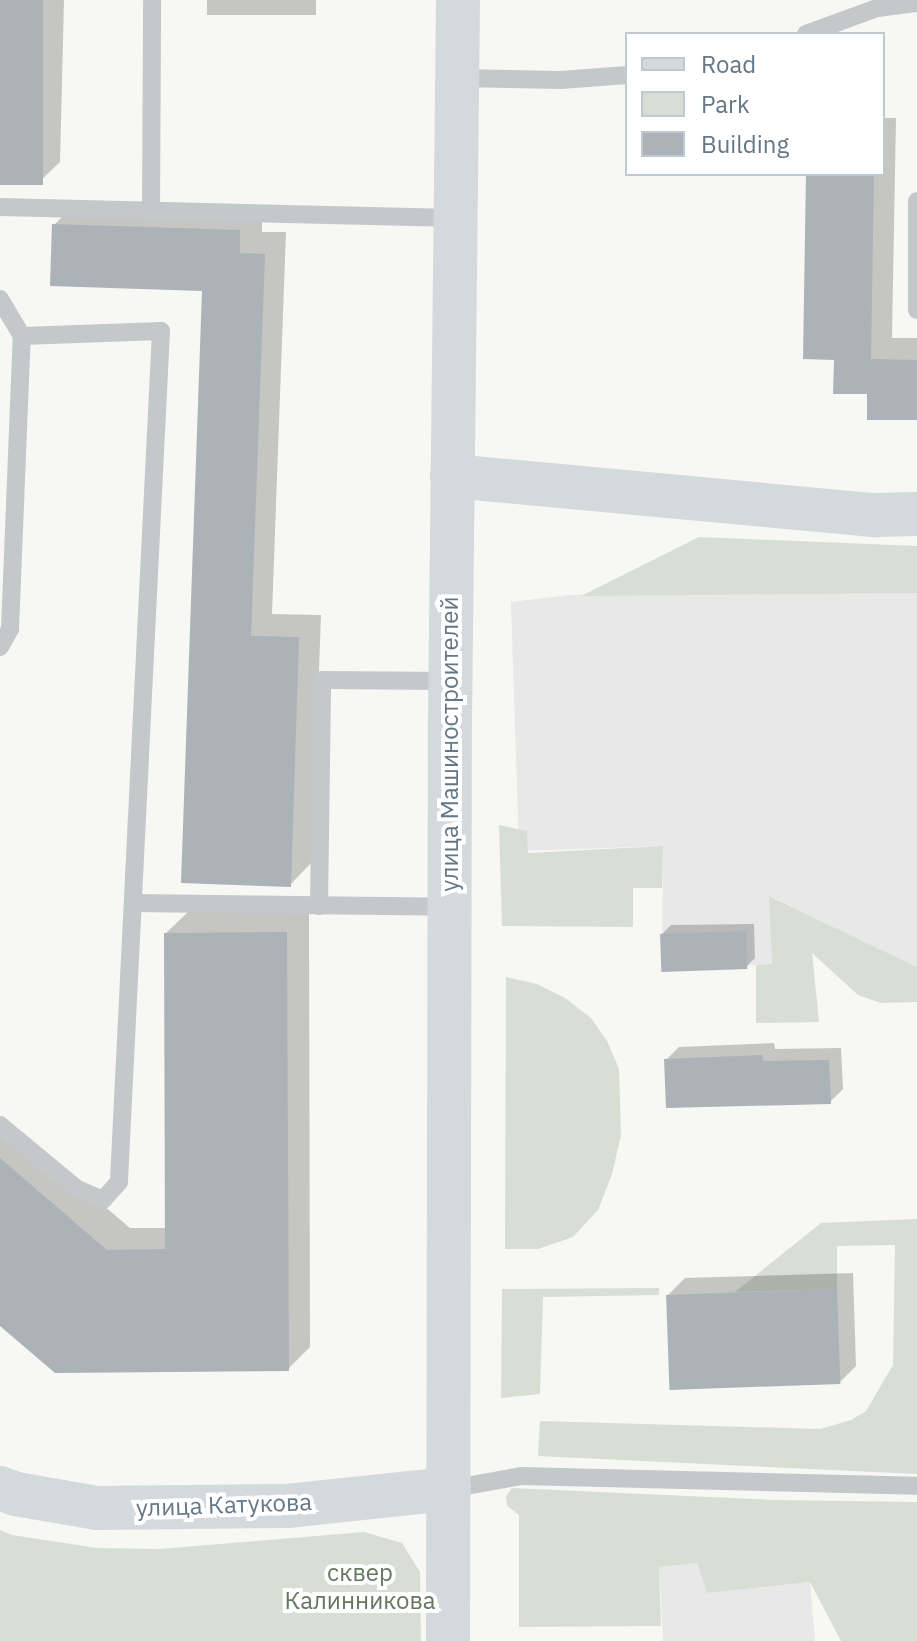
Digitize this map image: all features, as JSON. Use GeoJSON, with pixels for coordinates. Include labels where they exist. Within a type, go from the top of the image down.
{"type":"FeatureCollection","features":[{"type":"Feature","properties":{"kind":"main road","name":"улица Машиностроителей"},"geometry":{"type":"LineString","coordinates":[[448,1641],[450,681],[458,0]]}},
{"type":"Feature","properties":{"kind":"main road"},"geometry":{"type":"LineString","coordinates":[[452,476],[876,515],[917,514]]}},
{"type":"Feature","properties":{"kind":"main road","name":"улица Катукова"},"geometry":{"type":"LineString","coordinates":[[0,1488],[16,1494],[97,1508],[287,1506],[449,1489]]}},
{"type":"Feature","properties":{"kind":"lane"},"geometry":{"type":"LineString","coordinates":[[151,211],[152,0]]}},
{"type":"Feature","properties":{"kind":"lane"},"geometry":{"type":"LineString","coordinates":[[811,32],[877,4],[917,3]]}},
{"type":"Feature","properties":{"kind":"lane"},"geometry":{"type":"LineString","coordinates":[[457,78],[561,80],[625,75]]}},
{"type":"Feature","properties":{"kind":"lane"},"geometry":{"type":"LineString","coordinates":[[917,201],[917,310]]}},
{"type":"Feature","properties":{"kind":"lane"},"geometry":{"type":"LineString","coordinates":[[0,207],[455,218]]}},
{"type":"Feature","properties":{"kind":"lane"},"geometry":{"type":"LineString","coordinates":[[0,299],[22,336],[6,561],[10,629],[0,647]]}},
{"type":"Feature","properties":{"kind":"lane"},"geometry":{"type":"LineString","coordinates":[[0,1125],[77,1189],[103,1200],[119,1182],[161,331],[22,336]]}},
{"type":"Feature","properties":{"kind":"lane"},"geometry":{"type":"LineString","coordinates":[[319,906],[322,680],[450,681]]}},
{"type":"Feature","properties":{"kind":"lane"},"geometry":{"type":"LineString","coordinates":[[133,903],[450,907]]}},
{"type":"Feature","properties":{"kind":"lane"},"geometry":{"type":"LineString","coordinates":[[449,1489],[521,1476],[917,1486]]}},
{"type":"Feature","properties":{"kind":"shaded area"},"geometry":{"type":"Polygon","coordinates":[[[917,593],[917,967],[770,896],[772,965],[662,966],[663,846],[519,851],[511,602],[570,595],[917,593]]]}},
{"type":"Feature","properties":{"kind":"shaded area"},"geometry":{"type":"Polygon","coordinates":[[[697,1563],[707,1593],[810,1582],[815,1641],[663,1641],[659,1566],[697,1563]]]}},
{"type":"Feature","properties":{"kind":"green space"},"geometry":{"type":"Polygon","coordinates":[[[699,537],[917,546],[917,593],[581,596],[699,537]]]}},
{"type":"Feature","properties":{"kind":"green space"},"geometry":{"type":"Polygon","coordinates":[[[499,825],[527,831],[528,853],[663,846],[662,888],[633,888],[633,927],[502,926],[499,825]]]}},
{"type":"Feature","properties":{"kind":"green space"},"geometry":{"type":"Polygon","coordinates":[[[769,896],[917,967],[917,1002],[881,1003],[858,995],[812,953],[819,1022],[756,1023],[756,965],[772,964],[769,896]]]}},
{"type":"Feature","properties":{"kind":"green space"},"geometry":{"type":"Polygon","coordinates":[[[506,977],[537,984],[565,998],[591,1018],[607,1041],[619,1069],[621,1135],[612,1174],[598,1210],[573,1237],[538,1249],[505,1249],[506,977]]]}},
{"type":"Feature","properties":{"kind":"green space"},"geometry":{"type":"Polygon","coordinates":[[[917,1219],[917,1474],[538,1456],[540,1421],[820,1429],[851,1420],[866,1411],[893,1365],[895,1245],[837,1246],[837,1289],[735,1292],[821,1223],[917,1219]]]}},
{"type":"Feature","properties":{"kind":"green space"},"geometry":{"type":"Polygon","coordinates":[[[659,1288],[659,1295],[543,1297],[540,1394],[501,1398],[502,1289],[659,1288]]]}},
{"type":"Feature","properties":{"kind":"green space"},"geometry":{"type":"Polygon","coordinates":[[[512,1488],[773,1500],[917,1502],[917,1641],[841,1641],[810,1582],[707,1593],[697,1563],[659,1567],[661,1626],[519,1627],[519,1515],[507,1506],[506,1496],[512,1488]]]}},
{"type":"Feature","properties":{"kind":"green space","name":"сквер Калинникова"},"geometry":{"type":"Polygon","coordinates":[[[0,1530],[12,1535],[97,1548],[160,1549],[364,1532],[402,1543],[420,1572],[421,1641],[0,1641],[0,1530]]]}},
{"type":"Feature","properties":{"kind":"building"},"geometry":{"type":"Polygon","coordinates":[[[0,0],[43,0],[43,185],[0,185],[0,0]]]}},
{"type":"Feature","properties":{"kind":"building"},"geometry":{"type":"Polygon","coordinates":[[[806,176],[874,176],[871,359],[917,360],[917,420],[867,420],[867,394],[833,394],[834,360],[803,359],[806,176]]]}},
{"type":"Feature","properties":{"kind":"building"},"geometry":{"type":"Polygon","coordinates":[[[52,224],[240,230],[240,253],[265,254],[251,636],[299,637],[291,887],[181,883],[202,291],[50,286],[52,224]]]}},
{"type":"Feature","properties":{"kind":"building"},"geometry":{"type":"Polygon","coordinates":[[[746,931],[747,969],[661,972],[660,934],[746,931]]]}},
{"type":"Feature","properties":{"kind":"building"},"geometry":{"type":"Polygon","coordinates":[[[287,932],[289,1371],[55,1373],[0,1326],[0,1158],[107,1250],[165,1249],[164,933],[287,932]]]}},
{"type":"Feature","properties":{"kind":"building"},"geometry":{"type":"Polygon","coordinates":[[[762,1055],[763,1061],[829,1060],[831,1104],[666,1108],[664,1059],[762,1055]]]}},
{"type":"Feature","properties":{"kind":"building"},"geometry":{"type":"Polygon","coordinates":[[[837,1289],[840,1384],[669,1390],[666,1295],[837,1289]]]}}]}
